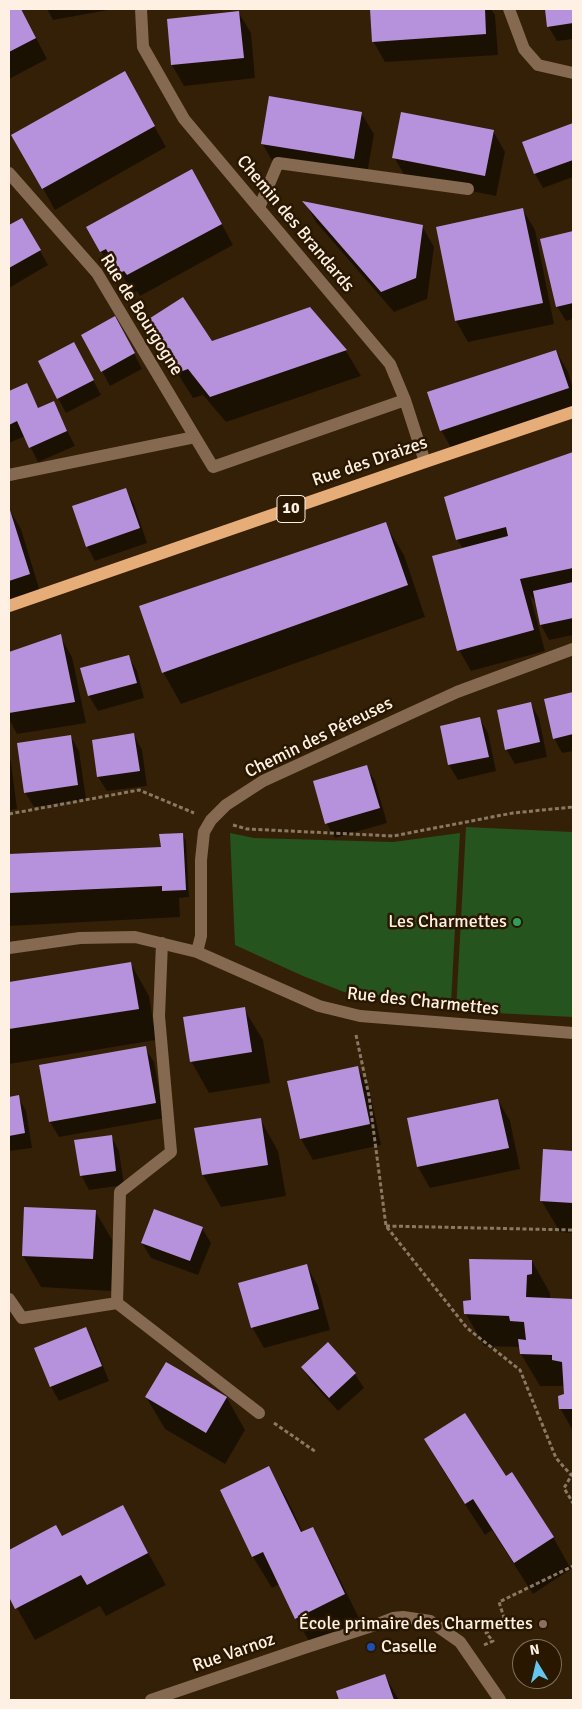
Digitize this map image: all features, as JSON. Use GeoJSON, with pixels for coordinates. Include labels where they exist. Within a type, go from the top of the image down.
{"type":"FeatureCollection","features":[{"type":"Feature","properties":{"kind":"main road","name":"Rue des Draizes"},"geometry":{"type":"LineString","coordinates":[[9,606],[573,412]]}},
{"type":"Feature","properties":{"kind":"street","name":"Chemin des Brandards"},"geometry":{"type":"LineString","coordinates":[[141,9],[142,47],[184,119],[390,364],[405,400],[425,462]]}},
{"type":"Feature","properties":{"kind":"street"},"geometry":{"type":"LineString","coordinates":[[509,9],[524,49],[538,65],[573,73]]}},
{"type":"Feature","properties":{"kind":"street"},"geometry":{"type":"LineString","coordinates":[[259,208],[278,163],[468,189]]}},
{"type":"Feature","properties":{"kind":"street","name":"Rue de Bourgogne"},"geometry":{"type":"LineString","coordinates":[[9,173],[97,272],[213,467],[405,400]]}},
{"type":"Feature","properties":{"kind":"street"},"geometry":{"type":"LineString","coordinates":[[9,475],[195,437]]}},
{"type":"Feature","properties":{"kind":"street","name":"Chemin des Péreuses"},"geometry":{"type":"LineString","coordinates":[[197,952],[201,936],[204,832],[211,820],[226,805],[263,781],[457,692],[573,649]]}},
{"type":"Feature","properties":{"kind":"street","name":"Rue des Charmettes"},"geometry":{"type":"LineString","coordinates":[[9,948],[80,938],[135,937],[197,952],[319,1006],[360,1016],[573,1033]]}},
{"type":"Feature","properties":{"kind":"street"},"geometry":{"type":"LineString","coordinates":[[117,1302],[120,1192],[171,1152],[159,1016],[162,943]]}},
{"type":"Feature","properties":{"kind":"street"},"geometry":{"type":"LineString","coordinates":[[9,1299],[22,1318],[117,1302],[259,1413]]}},
{"type":"Feature","properties":{"kind":"street","name":"Rue Varnoz"},"geometry":{"type":"LineString","coordinates":[[151,1700],[393,1618],[402,1617],[430,1621],[460,1642],[500,1700]]}},
{"type":"Feature","properties":{"kind":"path"},"geometry":{"type":"LineString","coordinates":[[9,814],[139,790],[211,820],[247,829],[393,836],[513,813],[573,806]]}},
{"type":"Feature","properties":{"kind":"path"},"geometry":{"type":"LineString","coordinates":[[360,1016],[354,1030],[369,1096],[386,1226],[467,1328],[520,1370],[556,1458],[572,1474],[564,1488],[573,1503]]}},
{"type":"Feature","properties":{"kind":"path"},"geometry":{"type":"LineString","coordinates":[[386,1226],[573,1230]]}},
{"type":"Feature","properties":{"kind":"path"},"geometry":{"type":"LineString","coordinates":[[259,1413],[316,1452]]}},
{"type":"Feature","properties":{"kind":"path"},"geometry":{"type":"LineString","coordinates":[[493,1641],[486,1632],[505,1621],[499,1602],[573,1566]]}},
{"type":"Feature","properties":{"kind":"green space","name":"Les Charmettes"},"geometry":{"type":"Polygon","coordinates":[[[466,827],[573,832],[573,1017],[456,1011],[466,827]]]}},
{"type":"Feature","properties":{"kind":"green space"},"geometry":{"type":"Polygon","coordinates":[[[230,833],[254,838],[393,842],[460,833],[451,1003],[344,992],[303,976],[235,945],[230,833]]]}},
{"type":"Feature","properties":{"kind":"building"},"geometry":{"type":"Polygon","coordinates":[[[9,9],[21,9],[36,38],[9,52],[9,9]]]}},
{"type":"Feature","properties":{"kind":"building"},"geometry":{"type":"Polygon","coordinates":[[[370,9],[485,9],[486,34],[372,42],[370,9]]]}},
{"type":"Feature","properties":{"kind":"building"},"geometry":{"type":"Polygon","coordinates":[[[545,9],[573,9],[573,23],[547,27],[545,9]]]}},
{"type":"Feature","properties":{"kind":"building"},"geometry":{"type":"Polygon","coordinates":[[[239,11],[244,58],[171,65],[167,19],[239,11]]]}},
{"type":"Feature","properties":{"kind":"building"},"geometry":{"type":"Polygon","coordinates":[[[125,71],[155,126],[42,189],[11,135],[125,71]]]}},
{"type":"Feature","properties":{"kind":"building"},"geometry":{"type":"Polygon","coordinates":[[[269,96],[362,112],[354,159],[261,144],[269,96]]]}},
{"type":"Feature","properties":{"kind":"building"},"geometry":{"type":"Polygon","coordinates":[[[401,112],[494,130],[485,176],[392,158],[401,112]]]}},
{"type":"Feature","properties":{"kind":"building"},"geometry":{"type":"Polygon","coordinates":[[[573,123],[573,160],[534,174],[522,142],[573,123]]]}},
{"type":"Feature","properties":{"kind":"building"},"geometry":{"type":"Polygon","coordinates":[[[192,169],[222,224],[127,275],[124,271],[120,273],[106,249],[100,252],[86,227],[192,169]]]}},
{"type":"Feature","properties":{"kind":"building"},"geometry":{"type":"Polygon","coordinates":[[[302,201],[423,225],[416,278],[381,292],[302,201]]]}},
{"type":"Feature","properties":{"kind":"building"},"geometry":{"type":"Polygon","coordinates":[[[523,208],[543,303],[455,321],[436,227],[523,208]]]}},
{"type":"Feature","properties":{"kind":"building"},"geometry":{"type":"Polygon","coordinates":[[[22,218],[41,250],[9,268],[9,225],[22,218]]]}},
{"type":"Feature","properties":{"kind":"building"},"geometry":{"type":"Polygon","coordinates":[[[573,231],[573,303],[556,307],[540,239],[573,231]]]}},
{"type":"Feature","properties":{"kind":"building"},"geometry":{"type":"Polygon","coordinates":[[[183,297],[212,341],[310,307],[347,350],[210,397],[188,369],[177,373],[144,322],[183,297]]]}},
{"type":"Feature","properties":{"kind":"building"},"geometry":{"type":"Polygon","coordinates":[[[115,316],[135,353],[101,372],[81,335],[115,316]]]}},
{"type":"Feature","properties":{"kind":"building"},"geometry":{"type":"Polygon","coordinates":[[[74,342],[94,380],[57,399],[38,361],[74,342]]]}},
{"type":"Feature","properties":{"kind":"building"},"geometry":{"type":"Polygon","coordinates":[[[556,350],[569,388],[440,431],[427,392],[556,350]]]}},
{"type":"Feature","properties":{"kind":"building"},"geometry":{"type":"Polygon","coordinates":[[[27,383],[38,408],[54,401],[67,431],[29,448],[17,421],[9,425],[9,391],[27,383]]]}},
{"type":"Feature","properties":{"kind":"building"},"geometry":{"type":"Polygon","coordinates":[[[573,452],[573,568],[520,579],[534,630],[457,651],[432,556],[508,536],[506,527],[456,540],[444,497],[573,452]]]}},
{"type":"Feature","properties":{"kind":"building"},"geometry":{"type":"Polygon","coordinates":[[[126,488],[140,528],[86,547],[72,506],[126,488]]]}},
{"type":"Feature","properties":{"kind":"building"},"geometry":{"type":"Polygon","coordinates":[[[9,507],[30,574],[9,581],[9,507]]]}},
{"type":"Feature","properties":{"kind":"building"},"geometry":{"type":"Polygon","coordinates":[[[386,522],[408,585],[162,673],[139,606],[386,522]]]}},
{"type":"Feature","properties":{"kind":"building"},"geometry":{"type":"Polygon","coordinates":[[[573,582],[573,618],[540,625],[533,591],[573,582]]]}},
{"type":"Feature","properties":{"kind":"building"},"geometry":{"type":"Polygon","coordinates":[[[61,634],[75,702],[9,713],[9,652],[61,634]]]}},
{"type":"Feature","properties":{"kind":"building"},"geometry":{"type":"Polygon","coordinates":[[[129,655],[137,683],[88,696],[80,668],[129,655]]]}},
{"type":"Feature","properties":{"kind":"building"},"geometry":{"type":"Polygon","coordinates":[[[573,692],[573,734],[553,739],[544,699],[573,692]]]}},
{"type":"Feature","properties":{"kind":"building"},"geometry":{"type":"Polygon","coordinates":[[[531,702],[540,742],[505,750],[497,710],[531,702]]]}},
{"type":"Feature","properties":{"kind":"building"},"geometry":{"type":"Polygon","coordinates":[[[480,717],[489,757],[448,765],[440,726],[480,717]]]}},
{"type":"Feature","properties":{"kind":"building"},"geometry":{"type":"Polygon","coordinates":[[[134,733],[140,771],[97,777],[92,740],[134,733]]]}},
{"type":"Feature","properties":{"kind":"building"},"geometry":{"type":"Polygon","coordinates":[[[71,735],[78,785],[24,793],[17,743],[71,735]]]}},
{"type":"Feature","properties":{"kind":"building"},"geometry":{"type":"Polygon","coordinates":[[[367,765],[380,808],[325,824],[313,781],[367,765]]]}},
{"type":"Feature","properties":{"kind":"building"},"geometry":{"type":"Polygon","coordinates":[[[183,833],[186,890],[162,891],[162,886],[9,893],[9,854],[161,847],[159,834],[183,833]]]}},
{"type":"Feature","properties":{"kind":"building"},"geometry":{"type":"Polygon","coordinates":[[[131,962],[139,1009],[9,1029],[9,982],[131,962]]]}},
{"type":"Feature","properties":{"kind":"building"},"geometry":{"type":"Polygon","coordinates":[[[245,1007],[252,1052],[190,1062],[183,1017],[245,1007]]]}},
{"type":"Feature","properties":{"kind":"building"},"geometry":{"type":"Polygon","coordinates":[[[146,1046],[156,1103],[49,1122],[39,1065],[146,1046]]]}},
{"type":"Feature","properties":{"kind":"building"},"geometry":{"type":"Polygon","coordinates":[[[358,1066],[370,1124],[300,1139],[287,1081],[358,1066]]]}},
{"type":"Feature","properties":{"kind":"building"},"geometry":{"type":"Polygon","coordinates":[[[19,1095],[25,1133],[9,1136],[9,1097],[19,1095]]]}},
{"type":"Feature","properties":{"kind":"building"},"geometry":{"type":"Polygon","coordinates":[[[498,1099],[509,1148],[417,1167],[407,1118],[498,1099]]]}},
{"type":"Feature","properties":{"kind":"building"},"geometry":{"type":"Polygon","coordinates":[[[261,1118],[268,1165],[202,1175],[194,1128],[261,1118]]]}},
{"type":"Feature","properties":{"kind":"building"},"geometry":{"type":"Polygon","coordinates":[[[112,1135],[116,1171],[80,1176],[74,1140],[112,1135]]]}},
{"type":"Feature","properties":{"kind":"building"},"geometry":{"type":"Polygon","coordinates":[[[543,1149],[573,1151],[573,1203],[540,1201],[543,1149]]]}},
{"type":"Feature","properties":{"kind":"building"},"geometry":{"type":"Polygon","coordinates":[[[24,1207],[96,1210],[93,1259],[22,1256],[24,1207]]]}},
{"type":"Feature","properties":{"kind":"building"},"geometry":{"type":"Polygon","coordinates":[[[154,1209],[203,1227],[190,1261],[141,1243],[154,1209]]]}},
{"type":"Feature","properties":{"kind":"building"},"geometry":{"type":"Polygon","coordinates":[[[469,1259],[532,1260],[532,1274],[527,1275],[526,1297],[573,1299],[573,1409],[559,1409],[558,1396],[564,1394],[562,1362],[552,1360],[552,1355],[520,1354],[518,1339],[526,1340],[524,1322],[510,1321],[509,1316],[464,1314],[463,1301],[471,1300],[469,1259]]]}},
{"type":"Feature","properties":{"kind":"building"},"geometry":{"type":"Polygon","coordinates":[[[307,1264],[319,1309],[251,1328],[238,1283],[307,1264]]]}},
{"type":"Feature","properties":{"kind":"building"},"geometry":{"type":"Polygon","coordinates":[[[86,1327],[102,1366],[50,1387],[34,1348],[86,1327]]]}},
{"type":"Feature","properties":{"kind":"building"},"geometry":{"type":"Polygon","coordinates":[[[328,1342],[356,1373],[329,1398],[301,1367],[328,1342]]]}},
{"type":"Feature","properties":{"kind":"building"},"geometry":{"type":"Polygon","coordinates":[[[166,1362],[227,1397],[206,1433],[145,1397],[166,1362]]]}},
{"type":"Feature","properties":{"kind":"building"},"geometry":{"type":"Polygon","coordinates":[[[465,1413],[506,1476],[512,1472],[554,1537],[514,1563],[473,1499],[465,1504],[424,1439],[465,1413]]]}},
{"type":"Feature","properties":{"kind":"building"},"geometry":{"type":"Polygon","coordinates":[[[269,1466],[301,1532],[313,1527],[345,1594],[295,1619],[263,1552],[252,1557],[220,1490],[269,1466]]]}},
{"type":"Feature","properties":{"kind":"building"},"geometry":{"type":"Polygon","coordinates":[[[123,1505],[148,1553],[87,1585],[81,1575],[15,1609],[9,1597],[9,1550],[56,1525],[62,1536],[123,1505]]]}},
{"type":"Feature","properties":{"kind":"building"},"geometry":{"type":"Polygon","coordinates":[[[385,1674],[394,1700],[339,1700],[336,1691],[385,1674]]]}},
{"type":"Feature","properties":{"kind":"place","name":"Les Charmettes"},"geometry":{"type":"Point","coordinates":[517,922]}},
{"type":"Feature","properties":{"kind":"place","name":"École primaire des Charmettes"},"geometry":{"type":"Point","coordinates":[543,1624]}},
{"type":"Feature","properties":{"kind":"place","name":"Caselle"},"geometry":{"type":"Point","coordinates":[371,1647]}}]}
